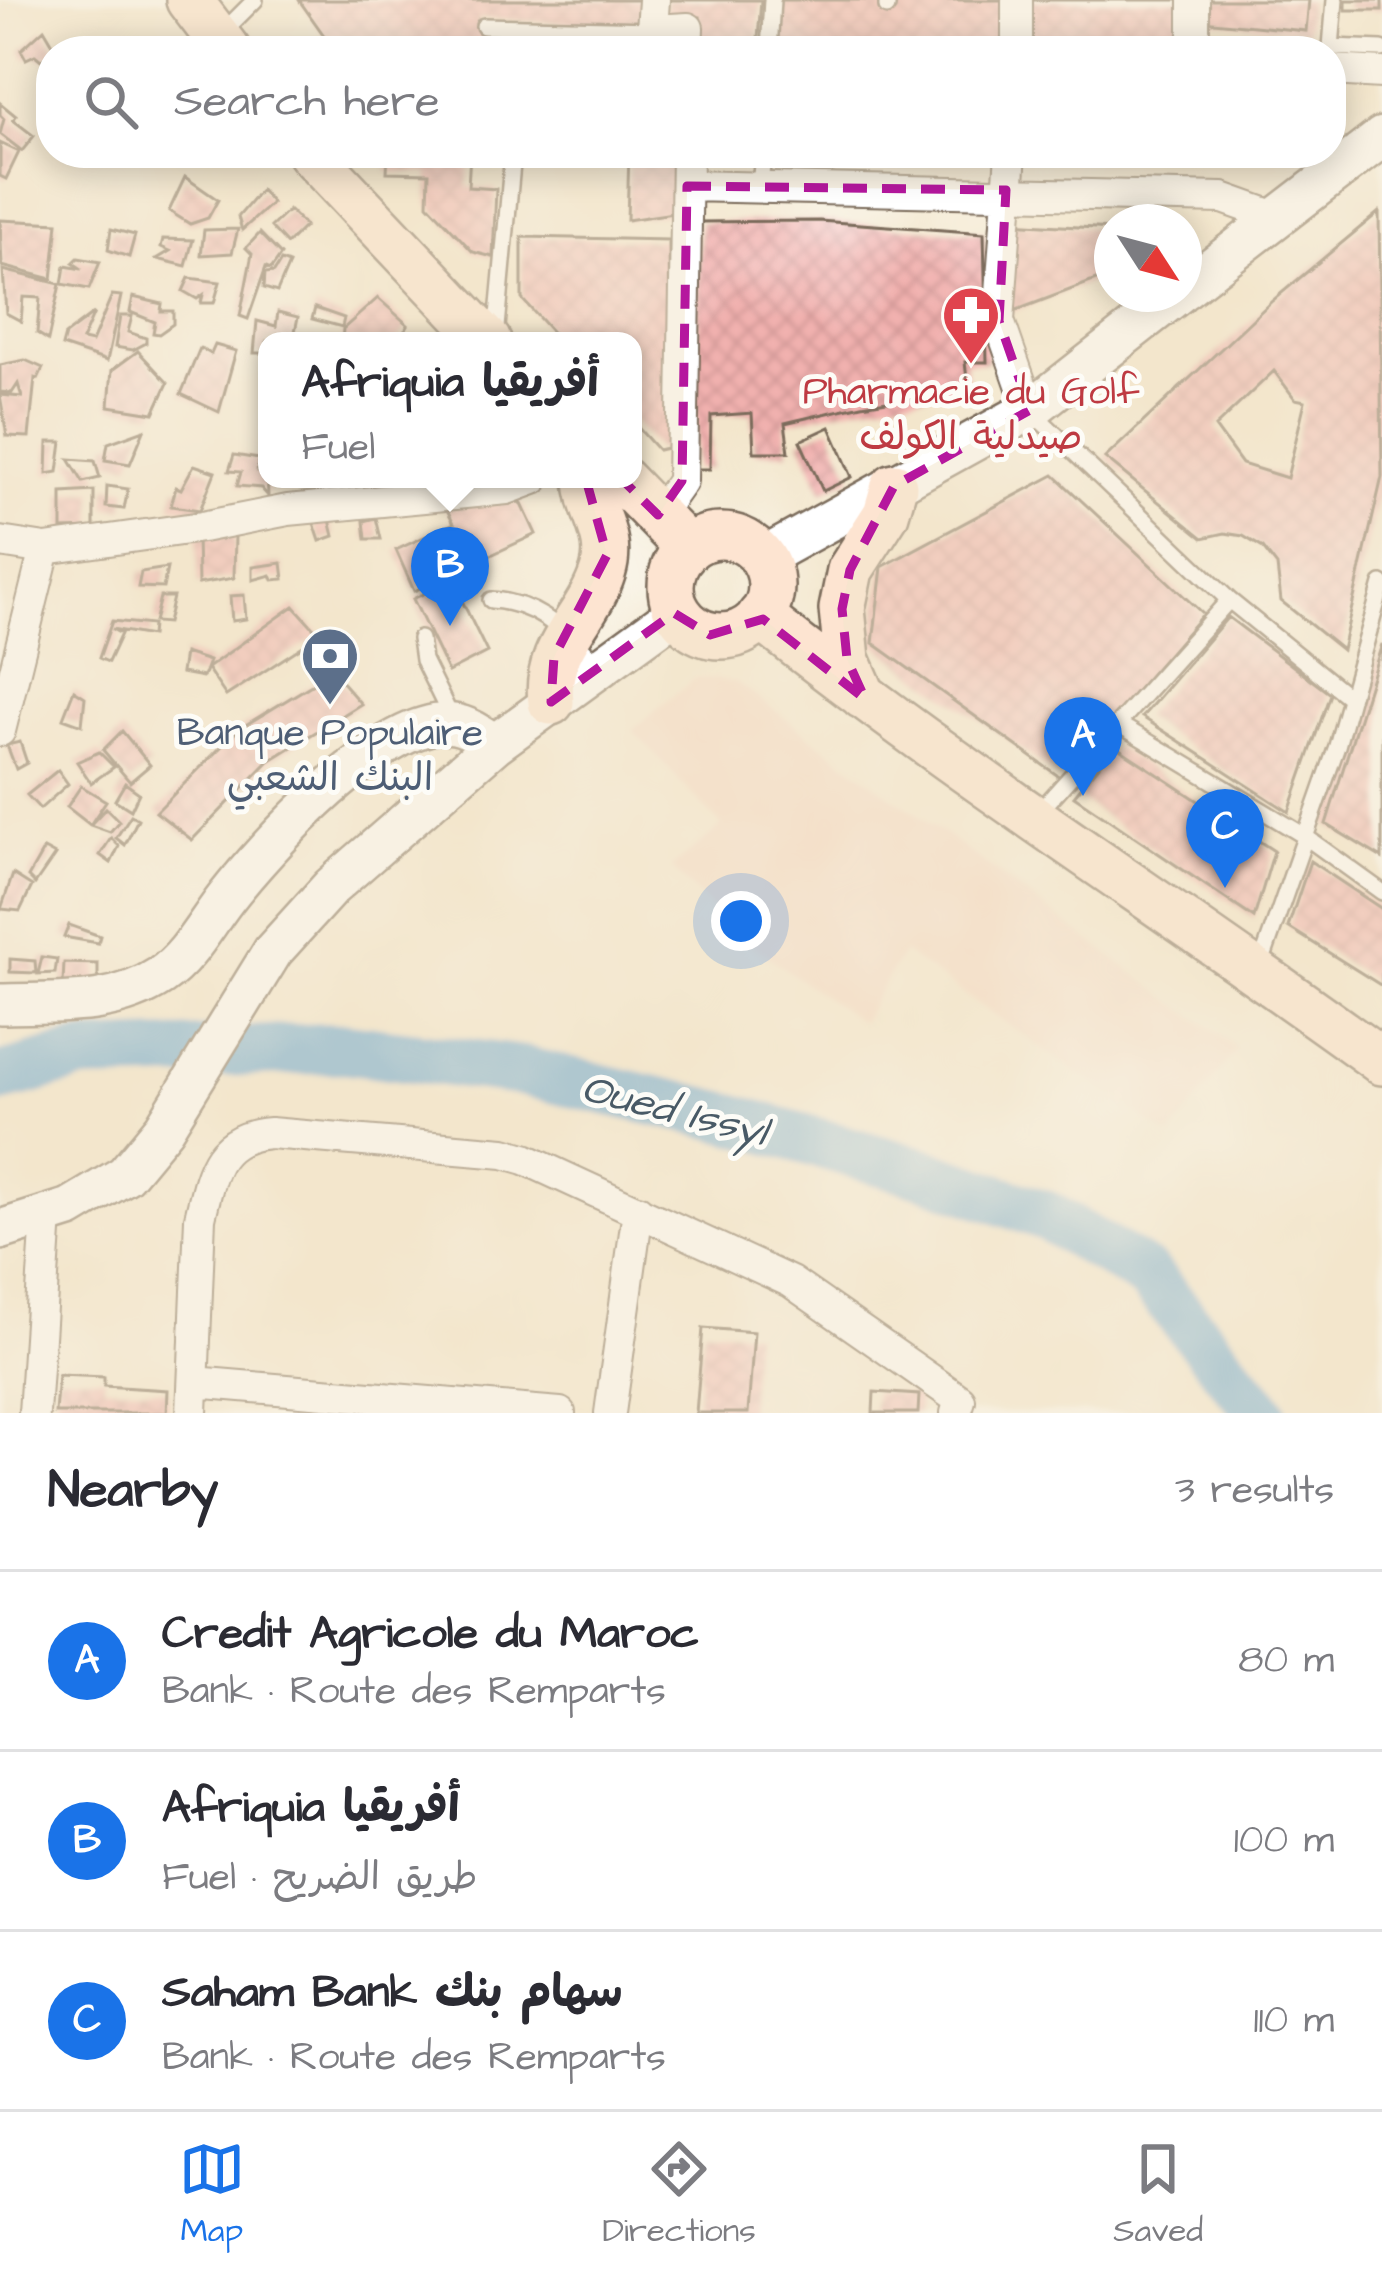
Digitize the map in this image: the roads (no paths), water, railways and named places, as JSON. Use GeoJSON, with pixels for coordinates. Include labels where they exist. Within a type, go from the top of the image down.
{"type":"FeatureCollection","features":[{"type":"Feature","properties":{"kind":"main road"},"geometry":{"type":"LineString","coordinates":[[189,0],[216,36]]}},
{"type":"Feature","properties":{"kind":"main road"},"geometry":{"type":"LineString","coordinates":[[325,168],[483,332]]}},
{"type":"Feature","properties":{"kind":"main road"},"geometry":{"type":"LineString","coordinates":[[865,699],[847,659],[842,609],[850,570],[886,514],[894,486]]}},
{"type":"Feature","properties":{"kind":"main road"},"geometry":{"type":"LineString","coordinates":[[551,702],[550,669],[584,650],[607,555],[606,537],[589,488]]}},
{"type":"Feature","properties":{"kind":"main road"},"geometry":{"type":"LineString","coordinates":[[630,488],[673,531],[728,536],[741,540],[762,558],[771,593],[760,616],[738,633],[724,636],[698,630],[678,611],[671,577],[673,531]]}},
{"type":"Feature","properties":{"kind":"main road"},"geometry":{"type":"LineString","coordinates":[[760,616],[1032,820],[1258,971],[1382,1061]]}},
{"type":"Feature","properties":{"kind":"street"},"geometry":{"type":"LineString","coordinates":[[1016,36],[1017,0]]}},
{"type":"Feature","properties":{"kind":"street"},"geometry":{"type":"LineString","coordinates":[[1193,36],[1194,0]]}},
{"type":"Feature","properties":{"kind":"street"},"geometry":{"type":"LineString","coordinates":[[653,15],[688,28],[688,36]]}},
{"type":"Feature","properties":{"kind":"street"},"geometry":{"type":"LineString","coordinates":[[1346,71],[1382,74]]}},
{"type":"Feature","properties":{"kind":"street"},"geometry":{"type":"LineString","coordinates":[[1346,164],[1382,137]]}},
{"type":"Feature","properties":{"kind":"street"},"geometry":{"type":"LineString","coordinates":[[673,531],[682,481],[687,168]]}},
{"type":"Feature","properties":{"kind":"street"},"geometry":{"type":"LineString","coordinates":[[1009,168],[998,321],[1030,410]]}},
{"type":"Feature","properties":{"kind":"street"},"geometry":{"type":"LineString","coordinates":[[1202,275],[1341,168]]}},
{"type":"Feature","properties":{"kind":"street"},"geometry":{"type":"LineString","coordinates":[[686,186],[1223,198],[1276,217]]}},
{"type":"Feature","properties":{"kind":"street"},"geometry":{"type":"LineString","coordinates":[[762,558],[1030,410],[1155,312]]}},
{"type":"Feature","properties":{"kind":"street"},"geometry":{"type":"LineString","coordinates":[[0,542],[44,549],[288,510],[510,488]]}},
{"type":"Feature","properties":{"kind":"street"},"geometry":{"type":"LineString","coordinates":[[0,731],[44,549]]}},
{"type":"Feature","properties":{"kind":"street"},"geometry":{"type":"LineString","coordinates":[[584,650],[678,611]]}},
{"type":"Feature","properties":{"kind":"street"},"geometry":{"type":"LineString","coordinates":[[0,1230],[87,1201],[138,1163],[288,932],[350,867],[551,702]]}},
{"type":"Feature","properties":{"kind":"street"},"geometry":{"type":"LineString","coordinates":[[0,1004],[97,1001],[129,993],[160,976],[185,953],[268,846],[308,805],[409,734],[454,724],[495,744]]}},
{"type":"Feature","properties":{"kind":"street"},"geometry":{"type":"LineString","coordinates":[[560,1413],[193,1398],[200,1218],[228,1145],[244,1135],[270,1133],[515,1155],[791,1282],[960,1400],[956,1413]]}},
{"type":"Feature","properties":{"kind":"street"},"geometry":{"type":"LineString","coordinates":[[610,1413],[638,1210]]}},
{"type":"Feature","properties":{"kind":"street"},"geometry":{"type":"LineString","coordinates":[[34,1413],[47,1217]]}},
{"type":"Feature","properties":{"kind":"lane"},"geometry":{"type":"LineString","coordinates":[[228,36],[255,0]]}},
{"type":"Feature","properties":{"kind":"lane"},"geometry":{"type":"LineString","coordinates":[[770,36],[772,0]]}},
{"type":"Feature","properties":{"kind":"lane"},"geometry":{"type":"LineString","coordinates":[[1331,36],[1335,0]]}},
{"type":"Feature","properties":{"kind":"lane"},"geometry":{"type":"LineString","coordinates":[[484,26],[653,15]]}},
{"type":"Feature","properties":{"kind":"lane"},"geometry":{"type":"LineString","coordinates":[[1346,48],[1382,49]]}},
{"type":"Feature","properties":{"kind":"lane"},"geometry":{"type":"LineString","coordinates":[[493,332],[511,168]]}},
{"type":"Feature","properties":{"kind":"lane"},"geometry":{"type":"LineString","coordinates":[[760,187],[762,168]]}},
{"type":"Feature","properties":{"kind":"lane"},"geometry":{"type":"LineString","coordinates":[[1030,410],[1229,600],[1350,698]]}},
{"type":"Feature","properties":{"kind":"lane"},"geometry":{"type":"LineString","coordinates":[[1258,971],[1337,746],[1382,584]]}},
{"type":"Feature","properties":{"kind":"lane"},"geometry":{"type":"LineString","coordinates":[[491,600],[544,613],[584,650]]}},
{"type":"Feature","properties":{"kind":"lane"},"geometry":{"type":"LineString","coordinates":[[1032,820],[1229,600]]}},
{"type":"Feature","properties":{"kind":"lane"},"geometry":{"type":"LineString","coordinates":[[421,639],[423,660],[454,724]]}},
{"type":"Feature","properties":{"kind":"lane"},"geometry":{"type":"LineString","coordinates":[[1120,725],[1303,835],[1382,892]]}},
{"type":"Feature","properties":{"kind":"waterway","name":"Oued Issyl"},"geometry":{"type":"LineString","coordinates":[[0,1078],[80,1056],[345,1048],[522,1071],[730,1118],[928,1174],[1049,1217],[1148,1276],[1262,1413]]}},
{"type":"Feature","properties":{"kind":"place","name":"Pharmacie du Golf صيدلية الكولف"},"geometry":{"type":"Point","coordinates":[971,366]}},
{"type":"Feature","properties":{"kind":"place","name":"Afriquia أفريقيا"},"geometry":{"type":"Point","coordinates":[450,626]}},
{"type":"Feature","properties":{"kind":"place","name":"Banque Populaire البنك الشعبي"},"geometry":{"type":"Point","coordinates":[330,707]}},
{"type":"Feature","properties":{"kind":"place","name":"Credit Agricole du Maroc"},"geometry":{"type":"Point","coordinates":[1083,796]}},
{"type":"Feature","properties":{"kind":"place","name":"Saham Bank سهام بنك"},"geometry":{"type":"Point","coordinates":[1225,888]}}]}
